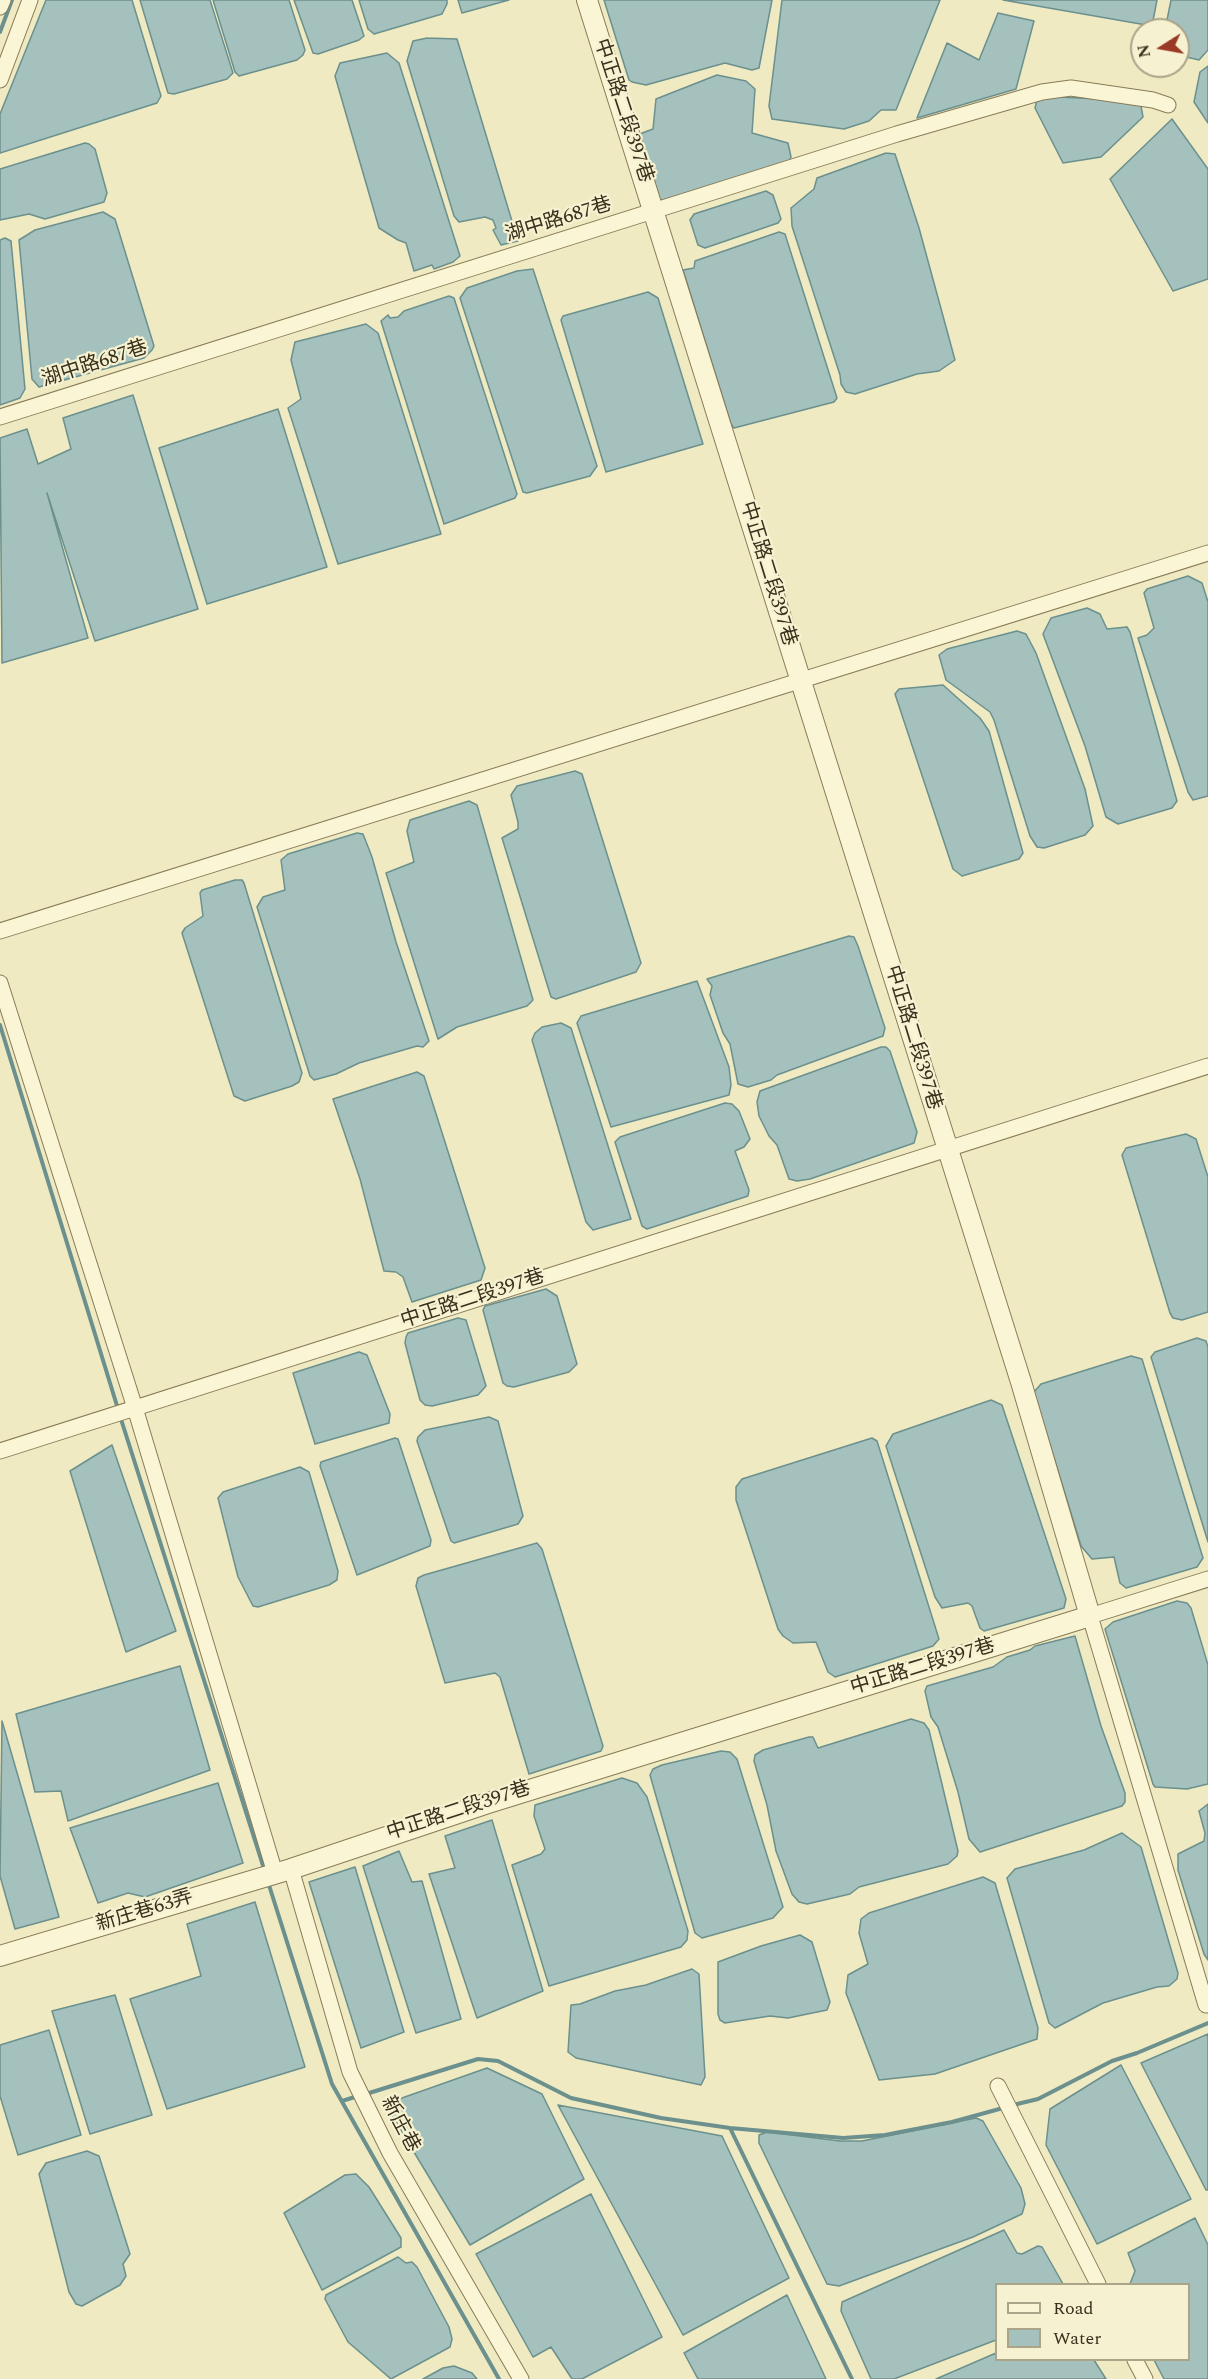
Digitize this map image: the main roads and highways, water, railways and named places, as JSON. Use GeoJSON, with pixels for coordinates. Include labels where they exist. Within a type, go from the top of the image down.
{"type":"FeatureCollection","features":[{"type":"Feature","properties":{"kind":"water"},"geometry":{"type":"Polygon","coordinates":[[[46,0],[132,0],[161,96],[157,103],[0,153],[0,114],[46,0]]]}},
{"type":"Feature","properties":{"kind":"water"},"geometry":{"type":"Polygon","coordinates":[[[140,0],[210,0],[233,73],[227,79],[174,94],[168,93],[140,0]]]}},
{"type":"Feature","properties":{"kind":"water"},"geometry":{"type":"Polygon","coordinates":[[[213,0],[289,0],[305,50],[303,55],[297,60],[239,76],[235,72],[213,0]]]}},
{"type":"Feature","properties":{"kind":"water"},"geometry":{"type":"Polygon","coordinates":[[[294,0],[352,0],[364,36],[359,40],[318,54],[313,53],[294,0]]]}},
{"type":"Feature","properties":{"kind":"water"},"geometry":{"type":"Polygon","coordinates":[[[359,0],[447,0],[447,4],[442,14],[374,34],[368,29],[359,0]]]}},
{"type":"Feature","properties":{"kind":"water"},"geometry":{"type":"Polygon","coordinates":[[[458,0],[509,0],[462,13],[458,0]]]}},
{"type":"Feature","properties":{"kind":"water"},"geometry":{"type":"Polygon","coordinates":[[[604,0],[772,0],[759,68],[752,70],[725,63],[646,85],[632,82],[629,80],[604,0]]]}},
{"type":"Feature","properties":{"kind":"water"},"geometry":{"type":"Polygon","coordinates":[[[782,0],[940,0],[896,110],[881,110],[869,121],[844,129],[772,119],[769,106],[782,0]]]}},
{"type":"Feature","properties":{"kind":"water"},"geometry":{"type":"Polygon","coordinates":[[[1003,0],[1157,0],[1154,18],[1130,18],[1130,22],[1003,0]]]}},
{"type":"Feature","properties":{"kind":"water"},"geometry":{"type":"Polygon","coordinates":[[[1171,0],[1208,0],[1208,50],[1199,60],[1190,58],[1190,18],[1167,18],[1171,0]]]}},
{"type":"Feature","properties":{"kind":"water"},"geometry":{"type":"Polygon","coordinates":[[[998,13],[1034,21],[1016,89],[917,118],[947,43],[979,60],[998,13]]]}},
{"type":"Feature","properties":{"kind":"water"},"geometry":{"type":"Polygon","coordinates":[[[427,38],[457,39],[518,241],[501,245],[493,230],[496,228],[493,220],[485,217],[459,222],[454,216],[407,61],[413,41],[427,38]]]}},
{"type":"Feature","properties":{"kind":"water"},"geometry":{"type":"Polygon","coordinates":[[[387,53],[399,63],[460,256],[453,262],[434,269],[432,265],[414,271],[406,243],[379,228],[335,76],[340,63],[387,53]]]}},
{"type":"Feature","properties":{"kind":"water"},"geometry":{"type":"Polygon","coordinates":[[[1208,66],[1208,123],[1194,102],[1200,72],[1208,66]]]}},
{"type":"Feature","properties":{"kind":"water"},"geometry":{"type":"Polygon","coordinates":[[[717,75],[746,81],[755,89],[752,133],[788,143],[791,157],[788,163],[665,201],[659,199],[637,135],[653,129],[656,99],[717,75]]]}},
{"type":"Feature","properties":{"kind":"water"},"geometry":{"type":"Polygon","coordinates":[[[1038,96],[1140,101],[1143,117],[1101,157],[1063,163],[1035,108],[1038,96]]]}},
{"type":"Feature","properties":{"kind":"water"},"geometry":{"type":"Polygon","coordinates":[[[1172,119],[1208,169],[1208,279],[1173,291],[1110,179],[1172,119]]]}},
{"type":"Feature","properties":{"kind":"water"},"geometry":{"type":"Polygon","coordinates":[[[85,143],[95,149],[107,193],[104,202],[45,219],[29,214],[0,220],[0,169],[85,143]]]}},
{"type":"Feature","properties":{"kind":"water"},"geometry":{"type":"Polygon","coordinates":[[[886,153],[895,154],[919,228],[955,360],[939,371],[917,374],[855,394],[846,392],[841,384],[792,226],[791,208],[814,189],[817,178],[886,153]]]}},
{"type":"Feature","properties":{"kind":"water"},"geometry":{"type":"Polygon","coordinates":[[[766,191],[773,195],[781,219],[778,223],[705,248],[698,245],[690,220],[694,214],[766,191]]]}},
{"type":"Feature","properties":{"kind":"water"},"geometry":{"type":"Polygon","coordinates":[[[103,212],[115,219],[154,346],[144,358],[39,387],[32,379],[19,240],[35,230],[103,212]]]}},
{"type":"Feature","properties":{"kind":"water"},"geometry":{"type":"Polygon","coordinates":[[[779,232],[785,234],[837,398],[834,402],[734,428],[683,270],[694,268],[695,261],[779,232]]]}},
{"type":"Feature","properties":{"kind":"water"},"geometry":{"type":"Polygon","coordinates":[[[5,238],[11,241],[25,389],[20,398],[0,405],[0,240],[5,238]]]}},
{"type":"Feature","properties":{"kind":"water"},"geometry":{"type":"Polygon","coordinates":[[[533,269],[597,466],[590,476],[527,493],[523,492],[460,298],[467,288],[517,271],[533,269]]]}},
{"type":"Feature","properties":{"kind":"water"},"geometry":{"type":"Polygon","coordinates":[[[648,292],[658,298],[703,444],[606,472],[561,320],[563,316],[648,292]]]}},
{"type":"Feature","properties":{"kind":"water"},"geometry":{"type":"Polygon","coordinates":[[[449,296],[454,298],[517,494],[515,498],[444,524],[381,321],[388,315],[390,318],[398,317],[404,311],[449,296]]]}},
{"type":"Feature","properties":{"kind":"water"},"geometry":{"type":"Polygon","coordinates":[[[366,324],[378,333],[441,534],[338,564],[288,408],[301,399],[291,360],[295,342],[366,324]]]}},
{"type":"Feature","properties":{"kind":"water"},"geometry":{"type":"Polygon","coordinates":[[[133,395],[198,609],[95,641],[47,493],[88,638],[2,663],[0,438],[27,429],[38,464],[71,449],[63,418],[133,395]]]}},
{"type":"Feature","properties":{"kind":"water"},"geometry":{"type":"Polygon","coordinates":[[[278,409],[327,567],[207,604],[159,448],[278,409]]]}},
{"type":"Feature","properties":{"kind":"water"},"geometry":{"type":"Polygon","coordinates":[[[1188,576],[1202,583],[1208,602],[1208,796],[1193,800],[1188,792],[1138,638],[1147,635],[1154,628],[1144,593],[1147,589],[1188,576]]]}},
{"type":"Feature","properties":{"kind":"water"},"geometry":{"type":"Polygon","coordinates":[[[1087,608],[1100,614],[1107,629],[1127,627],[1130,632],[1177,801],[1172,808],[1118,824],[1106,817],[1085,746],[1043,634],[1051,618],[1087,608]]]}},
{"type":"Feature","properties":{"kind":"water"},"geometry":{"type":"Polygon","coordinates":[[[1017,631],[1026,634],[1036,653],[1085,789],[1093,826],[1085,835],[1044,848],[1037,847],[1030,836],[990,712],[946,680],[939,655],[947,649],[1017,631]]]}},
{"type":"Feature","properties":{"kind":"water"},"geometry":{"type":"Polygon","coordinates":[[[943,685],[980,718],[989,731],[1023,853],[1019,859],[962,876],[953,869],[895,694],[899,689],[943,685]]]}},
{"type":"Feature","properties":{"kind":"water"},"geometry":{"type":"Polygon","coordinates":[[[575,771],[582,774],[641,963],[636,972],[556,999],[551,997],[502,838],[518,829],[511,795],[517,786],[575,771]]]}},
{"type":"Feature","properties":{"kind":"water"},"geometry":{"type":"Polygon","coordinates":[[[469,801],[477,805],[533,1000],[527,1006],[457,1027],[438,1039],[386,873],[414,862],[407,831],[410,820],[469,801]]]}},
{"type":"Feature","properties":{"kind":"water"},"geometry":{"type":"Polygon","coordinates":[[[357,833],[363,834],[372,857],[396,942],[429,1041],[423,1047],[417,1046],[359,1063],[336,1074],[314,1080],[310,1076],[257,907],[263,897],[285,890],[281,860],[288,854],[357,833]]]}},
{"type":"Feature","properties":{"kind":"water"},"geometry":{"type":"Polygon","coordinates":[[[242,880],[244,883],[302,1073],[299,1082],[292,1086],[245,1101],[234,1096],[182,933],[185,928],[203,916],[200,893],[202,890],[242,880]]]}},
{"type":"Feature","properties":{"kind":"water"},"geometry":{"type":"Polygon","coordinates":[[[849,936],[854,937],[858,946],[885,1028],[883,1036],[777,1075],[771,1080],[748,1087],[738,1084],[730,1044],[723,1033],[710,995],[712,986],[707,979],[849,936]]]}},
{"type":"Feature","properties":{"kind":"water"},"geometry":{"type":"Polygon","coordinates":[[[697,981],[729,1067],[731,1085],[729,1095],[611,1127],[577,1023],[581,1016],[697,981]]]}},
{"type":"Feature","properties":{"kind":"water"},"geometry":{"type":"Polygon","coordinates":[[[561,1023],[571,1028],[631,1219],[593,1230],[586,1222],[532,1040],[535,1033],[542,1027],[561,1023]]]}},
{"type":"Feature","properties":{"kind":"water"},"geometry":{"type":"Polygon","coordinates":[[[886,1047],[890,1051],[917,1132],[914,1143],[810,1179],[797,1181],[789,1179],[777,1145],[769,1136],[759,1116],[757,1102],[760,1091],[886,1047]]]}},
{"type":"Feature","properties":{"kind":"water"},"geometry":{"type":"Polygon","coordinates":[[[417,1072],[424,1076],[485,1268],[481,1280],[412,1302],[403,1277],[396,1272],[384,1271],[360,1179],[333,1099],[417,1072]]]}},
{"type":"Feature","properties":{"kind":"water"},"geometry":{"type":"Polygon","coordinates":[[[725,1103],[732,1104],[739,1111],[750,1139],[744,1147],[735,1151],[749,1190],[748,1196],[647,1229],[642,1226],[615,1142],[620,1137],[725,1103]]]}},
{"type":"Feature","properties":{"kind":"water"},"geometry":{"type":"Polygon","coordinates":[[[1186,1134],[1196,1139],[1208,1177],[1208,1312],[1182,1320],[1173,1318],[1170,1313],[1122,1155],[1126,1148],[1186,1134]]]}},
{"type":"Feature","properties":{"kind":"water"},"geometry":{"type":"Polygon","coordinates":[[[546,1289],[557,1296],[577,1364],[569,1372],[514,1387],[507,1386],[503,1383],[483,1310],[485,1306],[546,1289]]]}},
{"type":"Feature","properties":{"kind":"water"},"geometry":{"type":"Polygon","coordinates":[[[458,1318],[466,1320],[486,1386],[478,1395],[432,1406],[425,1405],[420,1400],[405,1343],[406,1337],[408,1333],[458,1318]]]}},
{"type":"Feature","properties":{"kind":"water"},"geometry":{"type":"Polygon","coordinates":[[[1197,1338],[1206,1341],[1208,1347],[1208,1542],[1151,1357],[1155,1352],[1197,1338]]]}},
{"type":"Feature","properties":{"kind":"water"},"geometry":{"type":"Polygon","coordinates":[[[359,1352],[367,1355],[390,1414],[389,1423],[315,1444],[293,1373],[359,1352]]]}},
{"type":"Feature","properties":{"kind":"water"},"geometry":{"type":"Polygon","coordinates":[[[1131,1356],[1142,1359],[1203,1558],[1197,1567],[1126,1588],[1120,1583],[1114,1557],[1092,1559],[1081,1546],[1034,1392],[1041,1384],[1131,1356]]]}},
{"type":"Feature","properties":{"kind":"water"},"geometry":{"type":"Polygon","coordinates":[[[991,1400],[1002,1405],[1066,1599],[1064,1608],[984,1631],[980,1628],[972,1606],[968,1603],[942,1608],[935,1597],[886,1446],[893,1434],[991,1400]]]}},
{"type":"Feature","properties":{"kind":"water"},"geometry":{"type":"Polygon","coordinates":[[[489,1417],[498,1421],[523,1516],[518,1524],[454,1543],[451,1541],[417,1441],[418,1437],[425,1430],[489,1417]]]}},
{"type":"Feature","properties":{"kind":"water"},"geometry":{"type":"Polygon","coordinates":[[[395,1438],[398,1439],[431,1540],[430,1546],[357,1575],[320,1466],[321,1462],[395,1438]]]}},
{"type":"Feature","properties":{"kind":"water"},"geometry":{"type":"Polygon","coordinates":[[[872,1438],[877,1441],[939,1639],[933,1646],[835,1677],[828,1672],[816,1642],[793,1643],[778,1629],[736,1500],[736,1487],[742,1479],[872,1438]]]}},
{"type":"Feature","properties":{"kind":"water"},"geometry":{"type":"Polygon","coordinates":[[[112,1445],[176,1631],[126,1652],[70,1471],[112,1445]]]}},
{"type":"Feature","properties":{"kind":"water"},"geometry":{"type":"Polygon","coordinates":[[[300,1467],[309,1472],[338,1571],[337,1580],[329,1585],[258,1607],[253,1606],[238,1577],[218,1498],[223,1492],[300,1467]]]}},
{"type":"Feature","properties":{"kind":"water"},"geometry":{"type":"Polygon","coordinates":[[[537,1543],[542,1549],[603,1746],[601,1751],[529,1774],[500,1677],[495,1673],[445,1683],[416,1586],[418,1578],[424,1575],[537,1543]]]}},
{"type":"Feature","properties":{"kind":"water"},"geometry":{"type":"Polygon","coordinates":[[[1177,1601],[1187,1603],[1191,1608],[1208,1665],[1208,1784],[1187,1789],[1155,1787],[1153,1784],[1105,1629],[1113,1622],[1177,1601]]]}},
{"type":"Feature","properties":{"kind":"water"},"geometry":{"type":"Polygon","coordinates":[[[1075,1636],[1101,1726],[1125,1793],[1125,1802],[1122,1806],[980,1852],[969,1839],[958,1792],[938,1727],[931,1717],[925,1691],[927,1686],[993,1667],[1007,1657],[1030,1650],[1035,1646],[1075,1636]]]}},
{"type":"Feature","properties":{"kind":"water"},"geometry":{"type":"Polygon","coordinates":[[[180,1666],[210,1770],[68,1821],[61,1791],[35,1792],[16,1714],[180,1666]]]}},
{"type":"Feature","properties":{"kind":"water"},"geometry":{"type":"Polygon","coordinates":[[[911,1719],[924,1723],[929,1730],[958,1851],[957,1856],[948,1864],[859,1887],[850,1894],[807,1904],[799,1902],[792,1894],[776,1851],[767,1805],[754,1761],[755,1755],[763,1750],[809,1737],[813,1737],[818,1748],[911,1719]]]}},
{"type":"Feature","properties":{"kind":"water"},"geometry":{"type":"Polygon","coordinates":[[[2,1721],[59,1917],[15,1929],[0,1876],[2,1721]]]}},
{"type":"Feature","properties":{"kind":"water"},"geometry":{"type":"Polygon","coordinates":[[[721,1751],[730,1752],[737,1759],[783,1907],[773,1918],[702,1938],[695,1933],[650,1775],[653,1769],[662,1765],[721,1751]]]}},
{"type":"Feature","properties":{"kind":"water"},"geometry":{"type":"Polygon","coordinates":[[[622,1778],[637,1783],[647,1797],[688,1931],[687,1940],[681,1947],[549,1986],[512,1865],[541,1854],[545,1849],[534,1816],[535,1805],[622,1778]]]}},
{"type":"Feature","properties":{"kind":"water"},"geometry":{"type":"Polygon","coordinates":[[[218,1783],[243,1863],[145,1897],[128,1893],[98,1903],[70,1828],[218,1783]]]}},
{"type":"Feature","properties":{"kind":"water"},"geometry":{"type":"Polygon","coordinates":[[[1208,1804],[1208,1960],[1204,1954],[1178,1870],[1178,1854],[1204,1841],[1205,1833],[1199,1811],[1208,1804]]]}},
{"type":"Feature","properties":{"kind":"water"},"geometry":{"type":"Polygon","coordinates":[[[492,1820],[543,1991],[477,2018],[429,1874],[455,1868],[445,1836],[492,1820]]]}},
{"type":"Feature","properties":{"kind":"water"},"geometry":{"type":"Polygon","coordinates":[[[1122,1833],[1141,1847],[1178,1973],[1177,1979],[1169,1986],[1157,1987],[1103,2003],[1055,2028],[1049,2023],[1007,1878],[1015,1869],[1084,1850],[1122,1833]]]}},
{"type":"Feature","properties":{"kind":"water"},"geometry":{"type":"Polygon","coordinates":[[[399,1851],[412,1882],[422,1881],[461,2019],[416,2033],[363,1866],[399,1851]]]}},
{"type":"Feature","properties":{"kind":"water"},"geometry":{"type":"Polygon","coordinates":[[[355,1867],[404,2032],[361,2048],[309,1882],[355,1867]]]}},
{"type":"Feature","properties":{"kind":"water"},"geometry":{"type":"Polygon","coordinates":[[[983,1877],[995,1883],[1038,2028],[1037,2039],[935,2074],[879,2080],[846,1993],[848,1975],[868,1964],[859,1933],[861,1919],[869,1913],[983,1877]]]}},
{"type":"Feature","properties":{"kind":"water"},"geometry":{"type":"Polygon","coordinates":[[[255,1902],[305,2067],[167,2109],[130,1999],[201,1976],[187,1924],[255,1902]]]}},
{"type":"Feature","properties":{"kind":"water"},"geometry":{"type":"Polygon","coordinates":[[[800,1935],[812,1942],[830,2002],[827,2010],[788,2018],[770,2016],[725,2023],[720,2020],[718,1962],[800,1935]]]}},
{"type":"Feature","properties":{"kind":"water"},"geometry":{"type":"Polygon","coordinates":[[[692,1969],[699,1974],[705,2077],[701,2085],[576,2058],[568,2052],[571,2005],[615,1991],[646,1985],[692,1969]]]}},
{"type":"Feature","properties":{"kind":"water"},"geometry":{"type":"Polygon","coordinates":[[[115,1995],[152,2115],[90,2134],[52,2011],[115,1995]]]}},
{"type":"Feature","properties":{"kind":"water"},"geometry":{"type":"Polygon","coordinates":[[[49,2030],[81,2135],[18,2155],[0,2096],[0,2045],[49,2030]]]}},
{"type":"Feature","properties":{"kind":"water"},"geometry":{"type":"Polygon","coordinates":[[[1208,2034],[1208,2190],[1206,2190],[1141,2063],[1208,2034]]]}},
{"type":"Feature","properties":{"kind":"water"},"geometry":{"type":"Polygon","coordinates":[[[1121,2065],[1191,2199],[1097,2244],[1046,2145],[1050,2109],[1121,2065]]]}},
{"type":"Feature","properties":{"kind":"water"},"geometry":{"type":"Polygon","coordinates":[[[487,2068],[542,2094],[584,2179],[470,2245],[385,2104],[487,2068]]]}},
{"type":"Feature","properties":{"kind":"water"},"geometry":{"type":"Polygon","coordinates":[[[558,2105],[722,2136],[789,2278],[683,2335],[558,2105]]]}},
{"type":"Feature","properties":{"kind":"water"},"geometry":{"type":"Polygon","coordinates":[[[976,2118],[983,2121],[1021,2188],[1025,2204],[1022,2214],[973,2237],[839,2286],[827,2284],[759,2143],[759,2135],[767,2132],[840,2141],[862,2141],[976,2118]]]}},
{"type":"Feature","properties":{"kind":"water"},"geometry":{"type":"Polygon","coordinates":[[[87,2151],[99,2156],[130,2254],[123,2264],[126,2276],[120,2285],[82,2306],[76,2304],[69,2292],[39,2174],[46,2163],[87,2151]]]}},
{"type":"Feature","properties":{"kind":"water"},"geometry":{"type":"Polygon","coordinates":[[[356,2174],[369,2187],[401,2238],[401,2247],[322,2290],[284,2213],[345,2175],[356,2174]]]}},
{"type":"Feature","properties":{"kind":"water"},"geometry":{"type":"Polygon","coordinates":[[[591,2194],[662,2337],[582,2379],[572,2379],[551,2347],[533,2357],[476,2254],[591,2194]]]}},
{"type":"Feature","properties":{"kind":"water"},"geometry":{"type":"Polygon","coordinates":[[[1195,2218],[1208,2245],[1208,2379],[1164,2379],[1155,2361],[1190,2361],[1190,2283],[1130,2283],[1135,2271],[1128,2253],[1195,2218]]]}},
{"type":"Feature","properties":{"kind":"water"},"geometry":{"type":"Polygon","coordinates":[[[1004,2230],[1017,2253],[1022,2254],[1038,2246],[1042,2247],[1062,2283],[995,2283],[995,2340],[894,2379],[871,2379],[841,2311],[842,2302],[1004,2230]]]}},
{"type":"Feature","properties":{"kind":"water"},"geometry":{"type":"Polygon","coordinates":[[[398,2257],[406,2263],[412,2262],[417,2267],[449,2327],[452,2339],[450,2347],[391,2379],[348,2342],[325,2299],[326,2295],[398,2257]]]}},
{"type":"Feature","properties":{"kind":"water"},"geometry":{"type":"Polygon","coordinates":[[[787,2295],[826,2379],[698,2379],[684,2353],[787,2295]]]}},
{"type":"Feature","properties":{"kind":"water"},"geometry":{"type":"Polygon","coordinates":[[[995,2353],[995,2361],[1095,2361],[1106,2379],[936,2379],[995,2353]]]}},
{"type":"Feature","properties":{"kind":"water"},"geometry":{"type":"Polygon","coordinates":[[[454,2366],[472,2373],[477,2379],[423,2379],[443,2368],[454,2366]]]}},
{"type":"Feature","properties":{"kind":"waterway"},"geometry":{"type":"LineString","coordinates":[[0,32],[12,0]]}},
{"type":"Feature","properties":{"kind":"waterway"},"geometry":{"type":"LineString","coordinates":[[0,1025],[118,1409]]}},
{"type":"Feature","properties":{"kind":"waterway"},"geometry":{"type":"LineString","coordinates":[[120,1416],[265,1872]]}},
{"type":"Feature","properties":{"kind":"waterway"},"geometry":{"type":"LineString","coordinates":[[268,1882],[332,2084],[499,2379]]}},
{"type":"Feature","properties":{"kind":"waterway"},"geometry":{"type":"LineString","coordinates":[[1013,2105],[1038,2099],[1112,2061],[1208,2023]]}},
{"type":"Feature","properties":{"kind":"waterway"},"geometry":{"type":"LineString","coordinates":[[366,2094],[478,2059],[498,2061],[571,2098],[661,2118],[730,2128],[843,2138],[885,2135],[952,2122],[1003,2108]]}},
{"type":"Feature","properties":{"kind":"waterway"},"geometry":{"type":"LineString","coordinates":[[342,2101],[358,2096]]}},
{"type":"Feature","properties":{"kind":"waterway"},"geometry":{"type":"LineString","coordinates":[[730,2128],[852,2379]]}}]}
